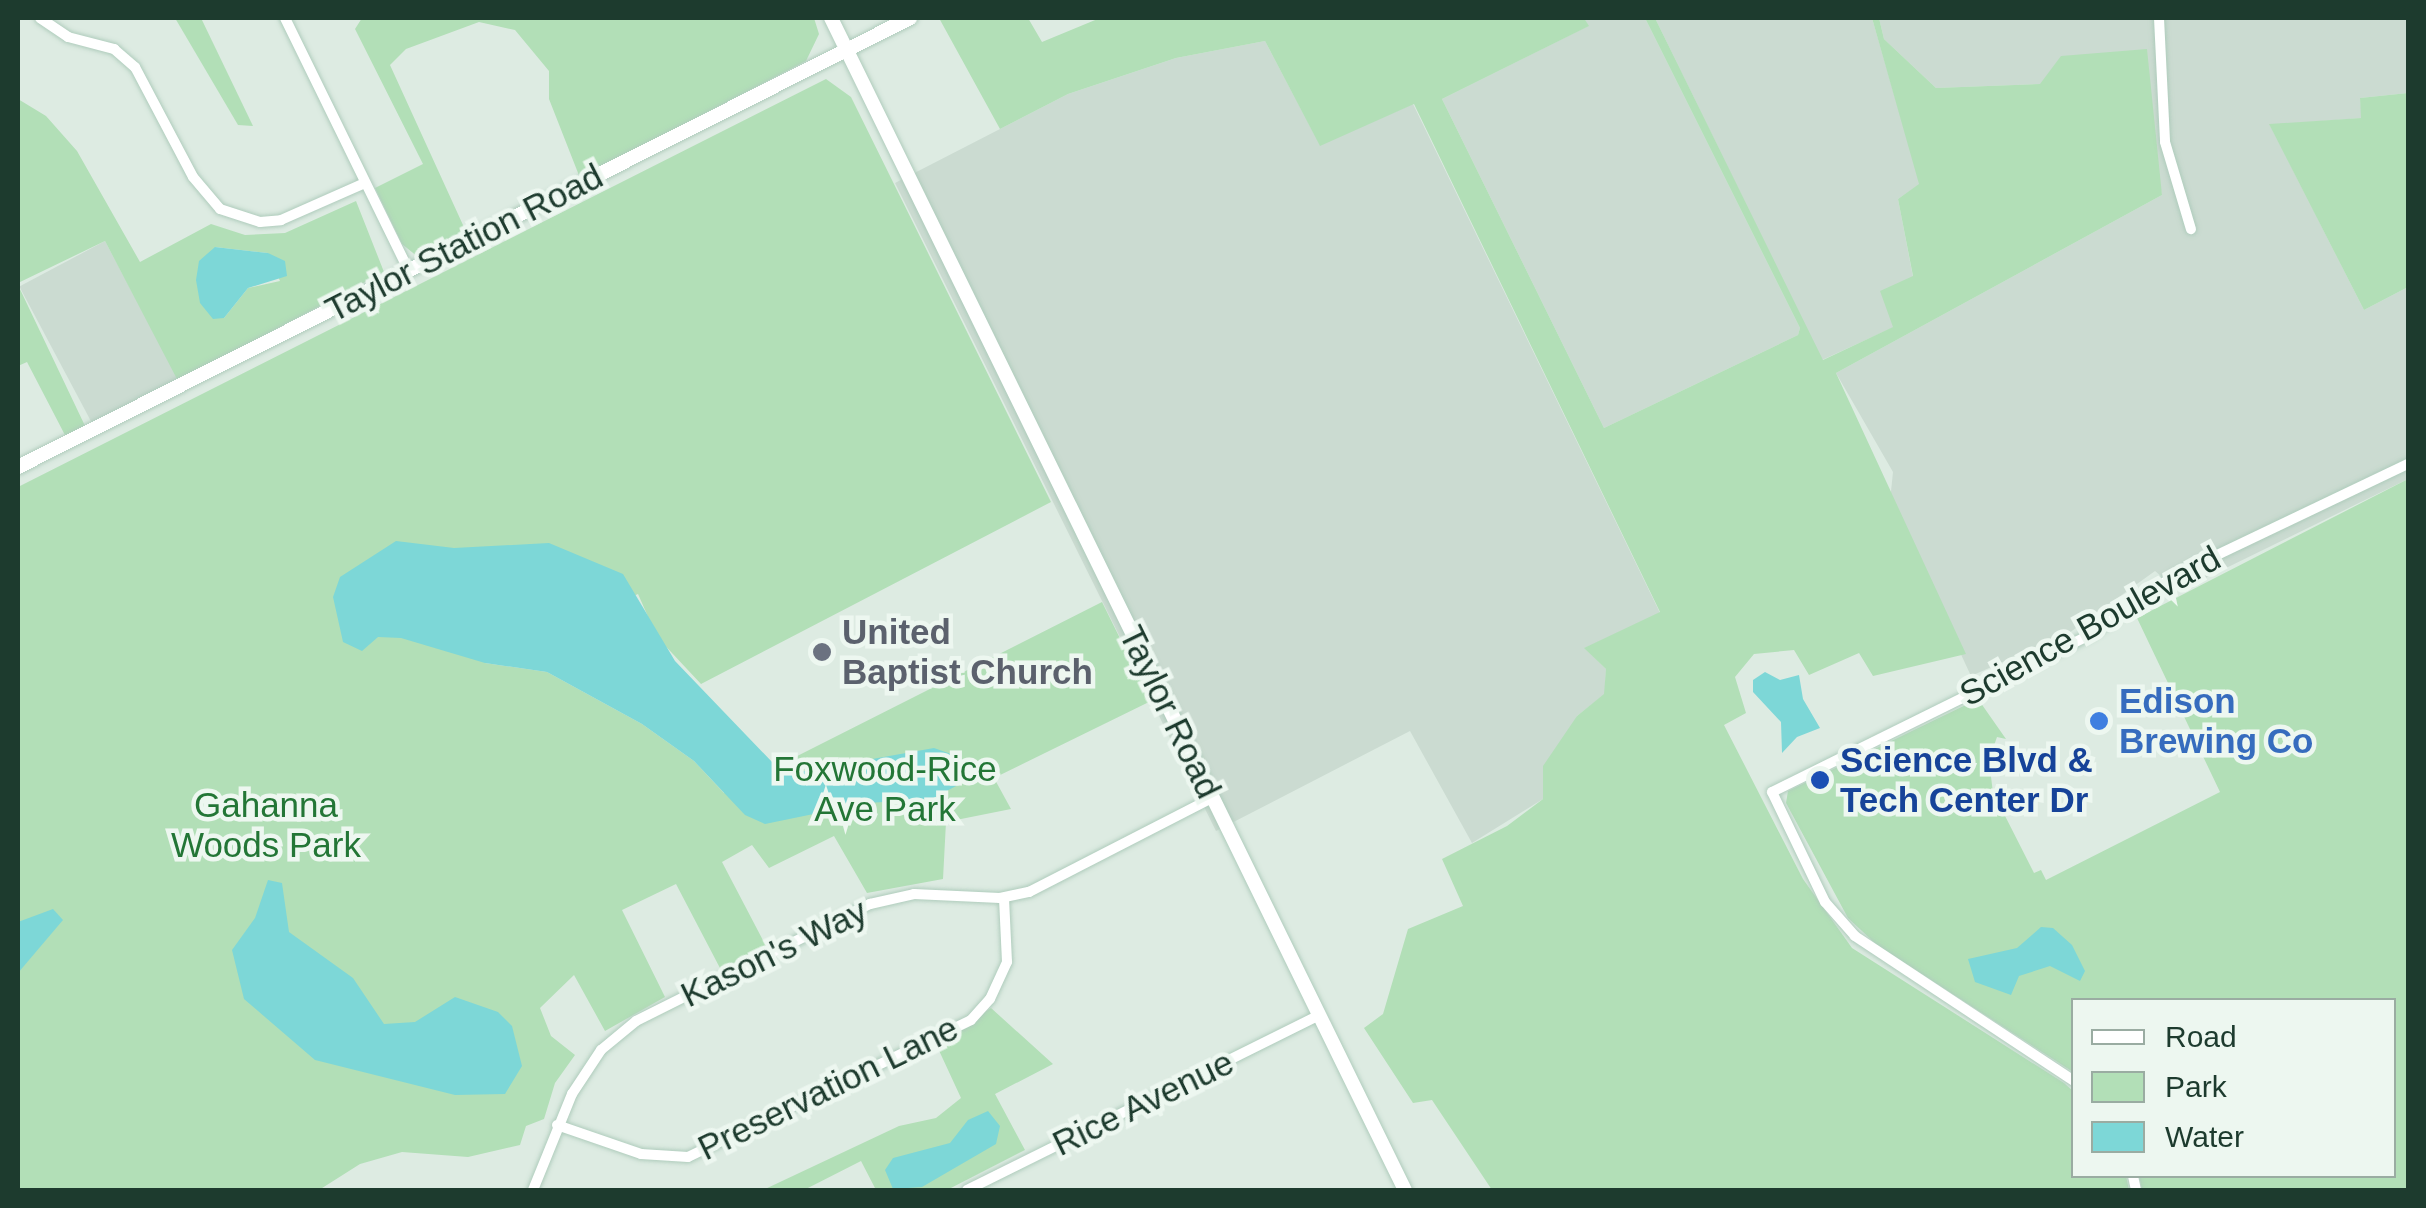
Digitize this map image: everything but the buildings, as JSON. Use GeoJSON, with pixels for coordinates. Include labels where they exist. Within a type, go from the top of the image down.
{"type":"FeatureCollection","features":[{"type":"Feature","properties":{"kind":"main road","name":"Taylor Road"},"geometry":{"type":"LineString","coordinates":[[831,18],[1405,1190]]}},
{"type":"Feature","properties":{"kind":"main road","name":"Taylor Station Road"},"geometry":{"type":"LineString","coordinates":[[18,467],[910,18]]}},
{"type":"Feature","properties":{"kind":"street"},"geometry":{"type":"LineString","coordinates":[[40,18],[68,37],[114,49],[136,67],[193,177],[220,208],[260,222],[281,220],[365,183]]}},
{"type":"Feature","properties":{"kind":"street"},"geometry":{"type":"LineString","coordinates":[[284,18],[409,271]]}},
{"type":"Feature","properties":{"kind":"street"},"geometry":{"type":"LineString","coordinates":[[2159,18],[2165,142],[2191,229]]}},
{"type":"Feature","properties":{"kind":"street","name":"Science Boulevard"},"geometry":{"type":"LineString","coordinates":[[2071,1079],[1855,936],[1825,902],[1772,792],[2090,634],[2164,581],[2408,464]]}},
{"type":"Feature","properties":{"kind":"street","name":"Kason's Way"},"geometry":{"type":"LineString","coordinates":[[533,1190],[557,1125],[601,1050],[622,1030],[870,904],[938,892],[1004,898],[1054,883],[1212,798]]}},
{"type":"Feature","properties":{"kind":"street","name":"Preservation Lane"},"geometry":{"type":"LineString","coordinates":[[557,1125],[642,1154],[688,1157],[971,1020],[990,999],[1008,962],[1004,898]]}},
{"type":"Feature","properties":{"kind":"street","name":"Rice Avenue"},"geometry":{"type":"LineString","coordinates":[[967,1190],[1319,1015]]}},
{"type":"Feature","properties":{"kind":"shaded area"},"geometry":{"type":"Polygon","coordinates":[[[1584,18],[1645,18],[1800,328],[1798,335],[1604,428],[1442,99],[1588,26],[1584,18]]]}},
{"type":"Feature","properties":{"kind":"shaded area"},"geometry":{"type":"Polygon","coordinates":[[[1655,18],[1872,18],[1920,184],[1898,199],[1913,277],[1894,327],[1822,360],[1655,18]]]}},
{"type":"Feature","properties":{"kind":"shaded area"},"geometry":{"type":"Polygon","coordinates":[[[1879,18],[2408,18],[2408,93],[2360,98],[2362,118],[2270,125],[2364,310],[2408,287],[2408,479],[2179,591],[2155,571],[2069,633],[1971,676],[1890,501],[1893,472],[1836,373],[2162,195],[2153,148],[2040,84],[1936,88],[1884,39],[1879,18]]]}},
{"type":"Feature","properties":{"kind":"shaded area"},"geometry":{"type":"Polygon","coordinates":[[[1265,41],[1320,145],[1413,104],[1660,613],[1585,648],[1606,669],[1605,694],[1577,716],[1543,799],[1472,843],[1410,731],[1216,831],[895,183],[1068,94],[1176,58],[1265,41]]]}},
{"type":"Feature","properties":{"kind":"shaded area"},"geometry":{"type":"Polygon","coordinates":[[[105,241],[179,381],[94,426],[19,287],[105,241]]]}},
{"type":"Feature","properties":{"kind":"green space"},"geometry":{"type":"Polygon","coordinates":[[[175,18],[201,18],[253,126],[238,125],[175,18]]]}},
{"type":"Feature","properties":{"kind":"green space"},"geometry":{"type":"Polygon","coordinates":[[[362,18],[814,18],[819,34],[806,61],[580,178],[549,99],[549,71],[515,30],[479,22],[406,49],[390,65],[468,236],[418,257],[402,244],[375,188],[423,164],[355,29],[362,18]]]}},
{"type":"Feature","properties":{"kind":"green space"},"geometry":{"type":"Polygon","coordinates":[[[939,18],[1028,18],[1042,42],[1100,18],[1584,18],[1589,26],[1442,99],[1604,428],[1798,335],[1800,328],[1645,18],[1655,18],[1823,360],[1893,327],[1880,291],[1913,276],[1898,199],[1919,184],[1872,18],[1879,18],[1884,39],[1936,88],[2040,84],[2061,56],[2147,49],[2162,195],[1836,373],[1966,654],[1873,676],[1859,653],[1809,675],[1794,650],[1754,654],[1735,677],[1746,713],[1724,725],[1803,879],[1852,948],[2064,1083],[2071,1089],[2071,1178],[2126,1178],[2129,1190],[1492,1190],[1432,1100],[1413,1103],[1364,1028],[1383,1014],[1408,929],[1463,906],[1442,859],[1507,826],[1543,799],[1543,766],[1577,716],[1604,694],[1606,669],[1584,648],[1660,612],[1414,104],[1320,146],[1265,41],[1176,58],[1068,94],[1000,129],[939,18]]]}},
{"type":"Feature","properties":{"kind":"green space","name":"Gahanna Woods Park"},"geometry":{"type":"Polygon","coordinates":[[[826,79],[851,97],[1051,502],[701,684],[657,637],[638,594],[485,663],[547,672],[642,724],[694,761],[724,793],[1102,602],[1151,701],[994,778],[1011,809],[946,822],[943,879],[867,893],[834,836],[769,868],[752,845],[722,862],[767,948],[721,970],[676,884],[622,910],[665,997],[605,1031],[574,975],[540,1008],[551,1036],[575,1055],[555,1083],[544,1119],[526,1126],[520,1145],[468,1157],[402,1152],[360,1164],[319,1190],[18,1190],[18,487],[826,79]]]}},
{"type":"Feature","properties":{"kind":"green space"},"geometry":{"type":"Polygon","coordinates":[[[2408,93],[2408,287],[2364,310],[2269,124],[2361,118],[2360,98],[2408,93]]]}},
{"type":"Feature","properties":{"kind":"green space"},"geometry":{"type":"Polygon","coordinates":[[[18,99],[46,116],[77,151],[140,262],[211,224],[245,235],[285,233],[356,201],[384,272],[178,381],[105,241],[18,283],[18,99]],[[215,247],[224,318],[248,288],[280,281],[268,253],[215,247]]]}},
{"type":"Feature","properties":{"kind":"green space"},"geometry":{"type":"Polygon","coordinates":[[[18,285],[86,428],[66,437],[27,362],[18,366],[18,285]]]}},
{"type":"Feature","properties":{"kind":"green space"},"geometry":{"type":"Polygon","coordinates":[[[2408,479],[2408,1190],[2142,1190],[2139,1178],[2396,1178],[2396,998],[2071,998],[2071,1071],[1877,945],[1848,918],[1786,803],[1788,791],[1978,699],[2006,739],[1997,737],[1989,760],[1993,793],[2002,790],[2006,799],[1999,804],[2034,873],[2041,870],[2046,880],[2220,792],[2137,618],[2408,479]]]}},
{"type":"Feature","properties":{"kind":"green space"},"geometry":{"type":"Polygon","coordinates":[[[991,1008],[1053,1064],[995,1094],[1025,1150],[947,1190],[876,1190],[861,1161],[804,1190],[763,1190],[899,1126],[936,1118],[961,1098],[936,1044],[991,1008]]]}},
{"type":"Feature","properties":{"kind":"water"},"geometry":{"type":"Polygon","coordinates":[[[215,247],[268,253],[285,261],[287,276],[248,288],[224,318],[213,319],[200,303],[196,280],[199,261],[215,247]]]}},
{"type":"Feature","properties":{"kind":"water"},"geometry":{"type":"Polygon","coordinates":[[[396,541],[454,548],[549,543],[623,574],[675,661],[773,763],[794,773],[934,748],[951,754],[959,770],[956,786],[932,799],[867,803],[765,824],[745,815],[694,761],[642,724],[547,672],[485,663],[401,638],[378,637],[362,651],[343,642],[333,597],[340,577],[396,541]]]}},
{"type":"Feature","properties":{"kind":"water"},"geometry":{"type":"Polygon","coordinates":[[[1765,672],[1780,680],[1799,675],[1803,699],[1820,728],[1797,737],[1782,753],[1781,722],[1753,692],[1753,680],[1765,672]]]}},
{"type":"Feature","properties":{"kind":"water"},"geometry":{"type":"Polygon","coordinates":[[[268,880],[282,883],[289,932],[353,978],[384,1024],[415,1022],[455,997],[498,1012],[512,1026],[522,1066],[505,1094],[455,1095],[315,1060],[244,999],[232,950],[255,918],[268,880]]]}},
{"type":"Feature","properties":{"kind":"water"},"geometry":{"type":"Polygon","coordinates":[[[53,909],[63,920],[18,973],[18,922],[53,909]]]}},
{"type":"Feature","properties":{"kind":"water"},"geometry":{"type":"Polygon","coordinates":[[[2041,927],[2053,928],[2072,945],[2085,971],[2080,981],[2050,966],[2019,976],[2011,995],[1975,982],[1968,959],[2017,948],[2041,927]]]}},
{"type":"Feature","properties":{"kind":"water"},"geometry":{"type":"Polygon","coordinates":[[[988,1111],[1000,1126],[996,1144],[922,1187],[893,1189],[885,1170],[893,1158],[950,1143],[968,1120],[988,1111]]]}},
{"type":"Feature","properties":{"kind":"place","name":"United Baptist Church"},"geometry":{"type":"Point","coordinates":[822,652]}},
{"type":"Feature","properties":{"kind":"place","name":"Edison Brewing Co"},"geometry":{"type":"Point","coordinates":[2099,721]}},
{"type":"Feature","properties":{"kind":"place","name":"Science Blvd & Tech Center Dr"},"geometry":{"type":"Point","coordinates":[1820,780]}},
{"type":"Feature","properties":{"kind":"park label","name":"Foxwood-Rice Ave Park"},"geometry":{"type":"Point","coordinates":[885,789]}}]}
